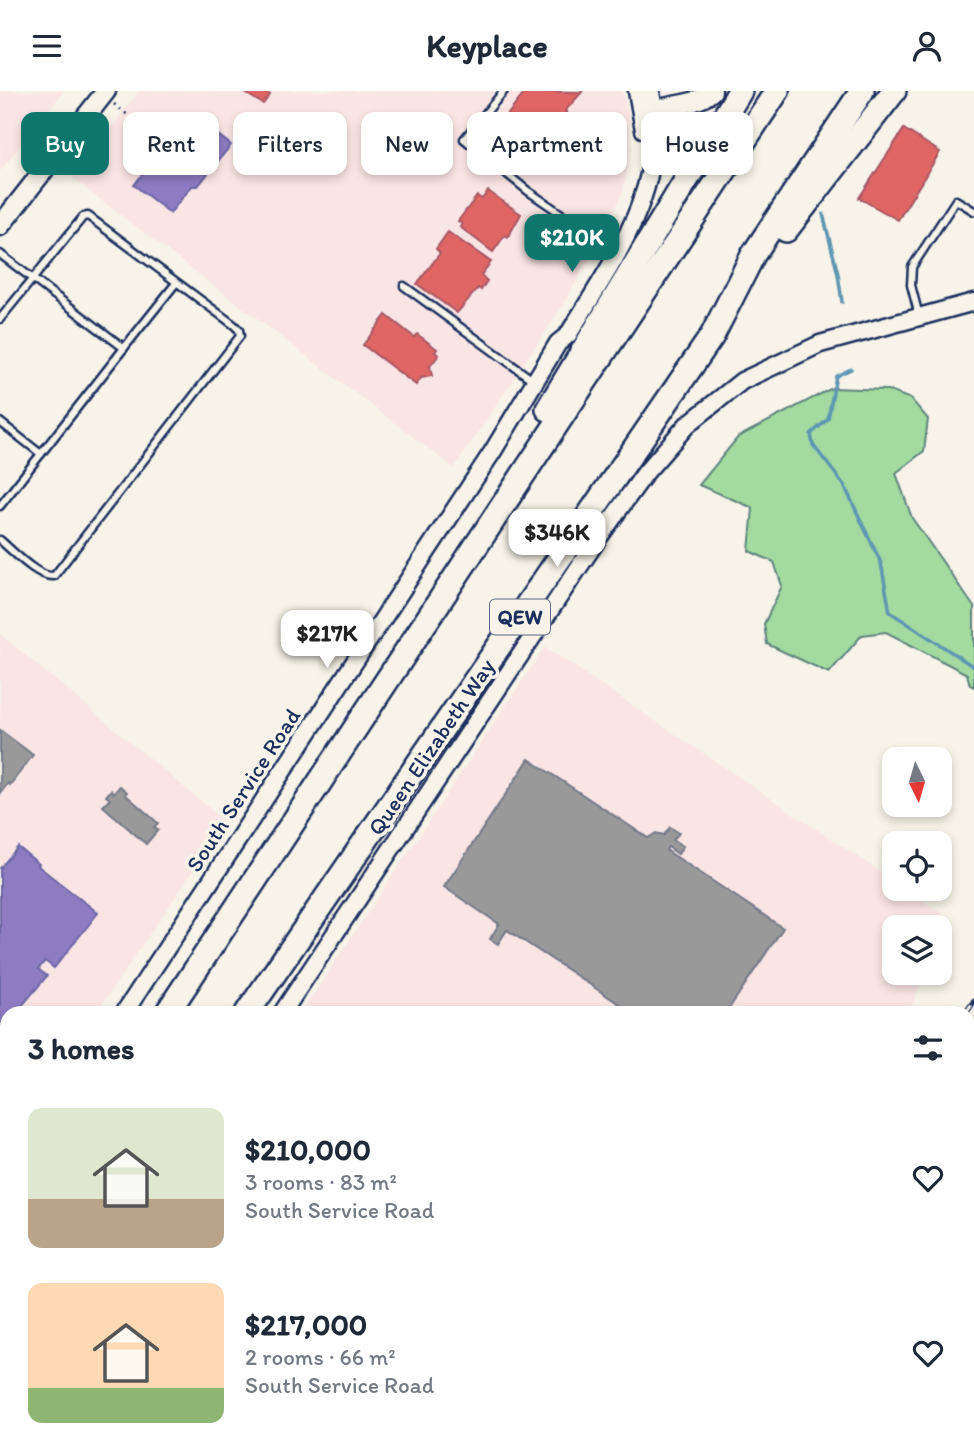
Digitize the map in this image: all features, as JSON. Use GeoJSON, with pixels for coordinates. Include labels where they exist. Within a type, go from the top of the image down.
{"type":"FeatureCollection","features":[{"type":"Feature","properties":{"kind":"highway"},"geometry":{"type":"LineString","coordinates":[[506,497],[524,447],[740,91]]}},
{"type":"Feature","properties":{"kind":"highway"},"geometry":{"type":"LineString","coordinates":[[172,1006],[777,91]]}},
{"type":"Feature","properties":{"kind":"highway","name":"Queen Elizabeth Way"},"geometry":{"type":"LineString","coordinates":[[252,1006],[712,336],[753,255],[862,91]]}},
{"type":"Feature","properties":{"kind":"highway"},"geometry":{"type":"LineString","coordinates":[[712,336],[789,226],[894,91]]}},
{"type":"Feature","properties":{"kind":"main road"},"geometry":{"type":"LineString","coordinates":[[656,112],[694,103],[712,91]]}},
{"type":"Feature","properties":{"kind":"main road"},"geometry":{"type":"LineString","coordinates":[[0,226],[104,93]]}},
{"type":"Feature","properties":{"kind":"street","name":"South Service Road"},"geometry":{"type":"LineString","coordinates":[[637,91],[647,112]]}},
{"type":"Feature","properties":{"kind":"street","name":"South Service Road"},"geometry":{"type":"LineString","coordinates":[[648,112],[651,91]]}},
{"type":"Feature","properties":{"kind":"street","name":"South Service Road"},"geometry":{"type":"LineString","coordinates":[[129,1006],[493,451],[558,344],[568,335],[614,249],[640,211],[650,175]]}},
{"type":"Feature","properties":{"kind":"street"},"geometry":{"type":"LineString","coordinates":[[287,1006],[600,537],[646,472],[687,425],[742,381],[820,344],[974,302]]}},
{"type":"Feature","properties":{"kind":"lane"},"geometry":{"type":"LineString","coordinates":[[504,91],[464,139],[528,191],[614,249]]}},
{"type":"Feature","properties":{"kind":"lane"},"geometry":{"type":"LineString","coordinates":[[919,316],[911,285],[912,267],[956,200],[974,211]]}},
{"type":"Feature","properties":{"kind":"lane"},"geometry":{"type":"LineString","coordinates":[[0,319],[83,217],[88,216],[234,325],[240,336],[54,576],[40,574],[0,540]]}},
{"type":"Feature","properties":{"kind":"lane"},"geometry":{"type":"LineString","coordinates":[[0,254],[124,348]]}},
{"type":"Feature","properties":{"kind":"lane"},"geometry":{"type":"LineString","coordinates":[[0,506],[176,283]]}},
{"type":"Feature","properties":{"kind":"lane"},"geometry":{"type":"LineString","coordinates":[[404,286],[535,382]]}},
{"type":"Feature","properties":{"kind":"lane"},"geometry":{"type":"LineString","coordinates":[[0,422],[41,454]]}},
{"type":"Feature","properties":{"kind":"path"},"geometry":{"type":"LineString","coordinates":[[104,93],[126,112]]}},
{"type":"Feature","properties":{"kind":"shaded area"},"geometry":{"type":"Polygon","coordinates":[[[0,91],[64,91],[47,112],[21,112],[21,145],[0,171],[0,91]]]}},
{"type":"Feature","properties":{"kind":"shaded area"},"geometry":{"type":"Polygon","coordinates":[[[139,91],[622,91],[629,114],[632,148],[627,172],[627,112],[467,112],[467,175],[626,175],[623,191],[604,234],[556,316],[454,468],[72,178],[74,175],[109,175],[109,130],[139,91]]]}},
{"type":"Feature","properties":{"kind":"shaded area"},"geometry":{"type":"Polygon","coordinates":[[[0,634],[226,822],[101,1006],[0,1006],[0,634]]]}},
{"type":"Feature","properties":{"kind":"shaded area"},"geometry":{"type":"Polygon","coordinates":[[[545,647],[882,873],[882,901],[924,901],[945,915],[882,915],[882,985],[921,985],[911,1006],[306,1006],[545,647]]]}},
{"type":"Feature","properties":{"kind":"green space"},"geometry":{"type":"Polygon","coordinates":[[[832,388],[887,390],[911,399],[928,419],[924,451],[896,473],[912,518],[974,607],[974,687],[970,685],[967,674],[886,632],[862,635],[829,673],[767,644],[764,624],[782,586],[774,562],[749,551],[753,508],[699,485],[738,437],[832,388]]]}},
{"type":"Feature","properties":{"kind":"building: Shops"},"geometry":{"type":"Polygon","coordinates":[[[242,91],[266,91],[270,95],[263,104],[242,91]]]}},
{"type":"Feature","properties":{"kind":"building: Shops"},"geometry":{"type":"Polygon","coordinates":[[[526,91],[582,92],[566,112],[510,112],[526,91]]]}},
{"type":"Feature","properties":{"kind":"building: Shops"},"geometry":{"type":"Polygon","coordinates":[[[904,129],[940,152],[898,220],[859,198],[904,129]]]}},
{"type":"Feature","properties":{"kind":"building: Shops"},"geometry":{"type":"Polygon","coordinates":[[[488,191],[521,214],[508,237],[505,235],[493,252],[460,227],[462,224],[458,221],[477,196],[482,199],[488,191]]]}},
{"type":"Feature","properties":{"kind":"building: Shops"},"geometry":{"type":"Polygon","coordinates":[[[448,232],[491,262],[481,275],[487,281],[481,290],[478,288],[457,313],[417,284],[440,253],[436,249],[448,232]]]}},
{"type":"Feature","properties":{"kind":"building: Shops"},"geometry":{"type":"Polygon","coordinates":[[[386,315],[414,337],[417,334],[437,349],[435,352],[439,355],[430,366],[432,376],[421,378],[416,385],[363,345],[386,315]]]}},
{"type":"Feature","properties":{"kind":"building: Offices"},"geometry":{"type":"Polygon","coordinates":[[[219,136],[231,145],[219,160],[219,136]]]}},
{"type":"Feature","properties":{"kind":"building: Offices"},"geometry":{"type":"Polygon","coordinates":[[[142,175],[207,175],[198,186],[192,186],[170,213],[134,185],[142,175]]]}},
{"type":"Feature","properties":{"kind":"building: Offices"},"geometry":{"type":"Polygon","coordinates":[[[18,847],[98,913],[54,968],[45,961],[38,969],[47,976],[22,1006],[0,1006],[0,868],[18,847]]]}},
{"type":"Feature","properties":{"kind":"building: Industry"},"geometry":{"type":"Polygon","coordinates":[[[0,730],[33,755],[0,794],[0,730]]]}},
{"type":"Feature","properties":{"kind":"building: Industry"},"geometry":{"type":"Polygon","coordinates":[[[529,759],[648,838],[656,833],[664,835],[670,827],[679,833],[673,840],[683,846],[678,854],[668,847],[666,850],[783,928],[731,1006],[622,1006],[507,930],[498,944],[490,939],[499,924],[444,887],[529,759]]]}},
{"type":"Feature","properties":{"kind":"building: Industry"},"geometry":{"type":"Polygon","coordinates":[[[120,786],[127,792],[125,794],[158,823],[154,827],[158,830],[146,844],[103,806],[110,799],[106,796],[111,790],[114,793],[120,786]]]}},
{"type":"Feature","properties":{"kind":"waterway"},"geometry":{"type":"LineString","coordinates":[[823,214],[842,302]]}},
{"type":"Feature","properties":{"kind":"waterway"},"geometry":{"type":"LineString","coordinates":[[851,369],[836,376],[828,419],[811,434],[813,445],[844,485],[881,563],[890,612],[974,667]]}},
{"type":"Feature","properties":{"kind":"railway"},"geometry":{"type":"LineString","coordinates":[[971,1006],[974,1001]]}}]}
